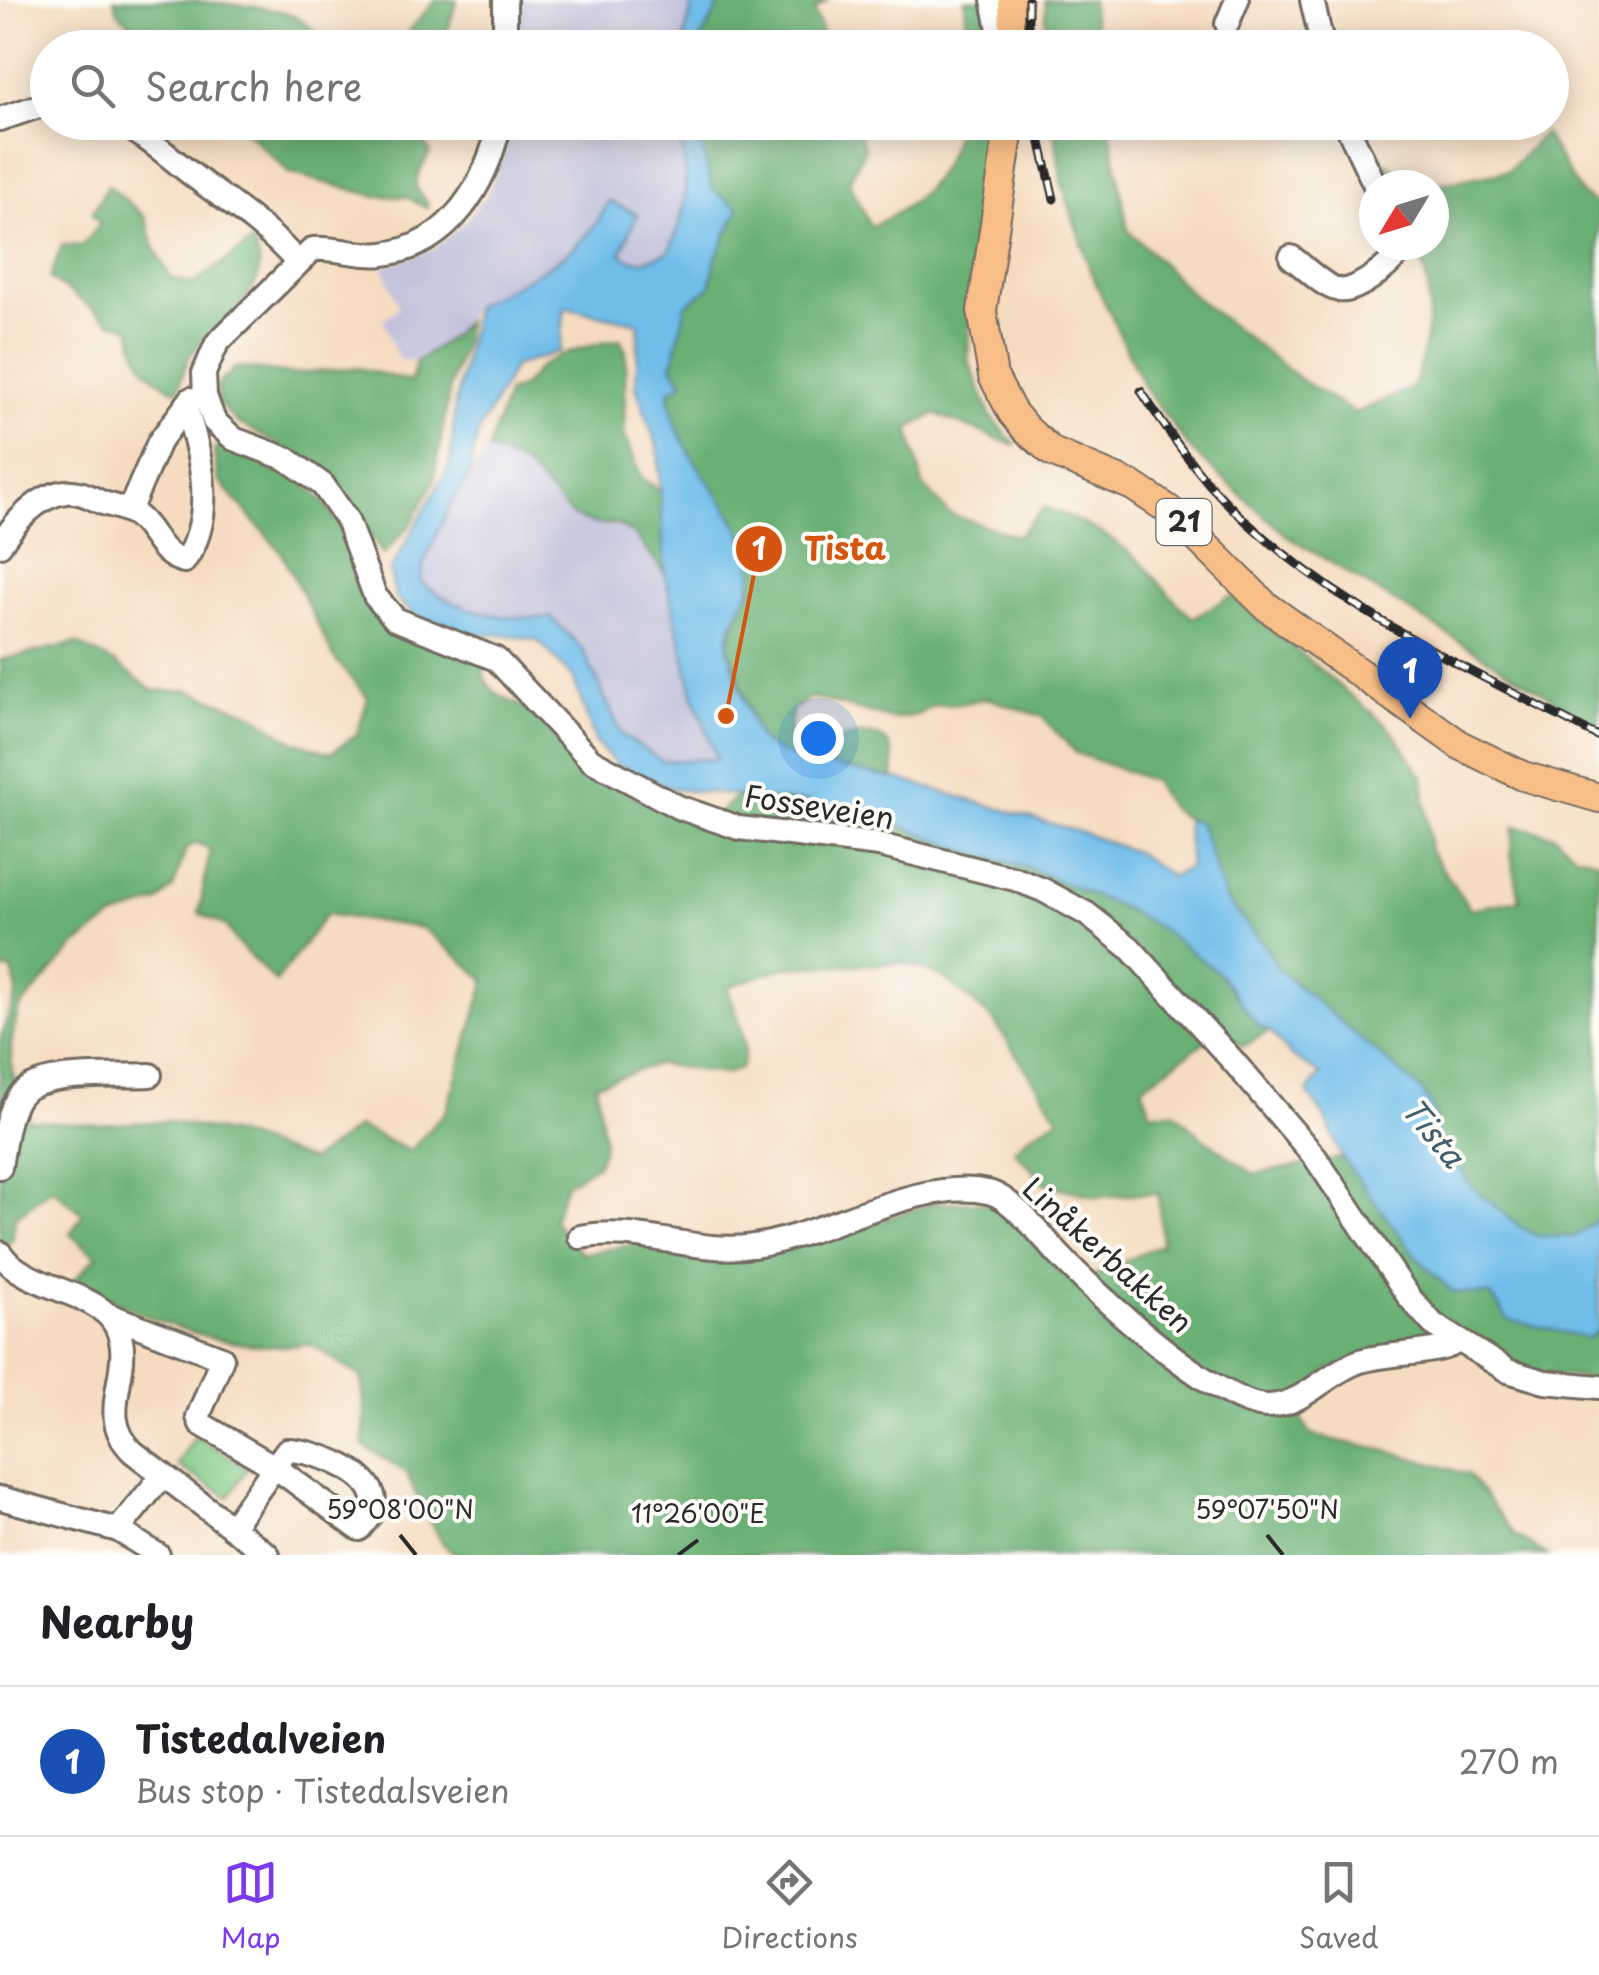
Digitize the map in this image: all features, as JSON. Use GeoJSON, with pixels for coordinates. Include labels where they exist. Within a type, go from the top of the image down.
{"type":"FeatureCollection","features":[{"type":"Feature","properties":{"kind":"main road"},"geometry":{"type":"LineString","coordinates":[[1013,0],[1014,30]]}},
{"type":"Feature","properties":{"kind":"main road","name":"21"},"geometry":{"type":"LineString","coordinates":[[1007,140],[982,311],[994,376],[1026,430],[1052,452],[1133,486],[1169,510],[1266,606],[1460,746],[1522,776],[1599,798]]}},
{"type":"Feature","properties":{"kind":"street"},"geometry":{"type":"LineString","coordinates":[[505,0],[505,30]]}},
{"type":"Feature","properties":{"kind":"street"},"geometry":{"type":"LineString","coordinates":[[993,0],[999,30]]}},
{"type":"Feature","properties":{"kind":"street"},"geometry":{"type":"LineString","coordinates":[[1227,24],[1237,0]]}},
{"type":"Feature","properties":{"kind":"street"},"geometry":{"type":"LineString","coordinates":[[1312,0],[1319,30]]}},
{"type":"Feature","properties":{"kind":"street"},"geometry":{"type":"LineString","coordinates":[[0,119],[30,109]]}},
{"type":"Feature","properties":{"kind":"street"},"geometry":{"type":"LineString","coordinates":[[148,140],[276,238],[297,262]]}},
{"type":"Feature","properties":{"kind":"street"},"geometry":{"type":"LineString","coordinates":[[129,511],[159,442],[204,386],[208,358],[217,342],[313,250],[383,254],[434,234],[474,194],[492,159],[496,140]]}},
{"type":"Feature","properties":{"kind":"street"},"geometry":{"type":"LineString","coordinates":[[1353,140],[1367,170]]}},
{"type":"Feature","properties":{"kind":"street"},"geometry":{"type":"LineString","coordinates":[[1292,257],[1335,290],[1346,291],[1395,260]]}},
{"type":"Feature","properties":{"kind":"street","name":"Fosseveien"},"geometry":{"type":"LineString","coordinates":[[204,386],[214,421],[234,439],[299,466],[312,474],[335,500],[355,537],[375,596],[387,611],[404,623],[496,659],[591,760],[614,774],[678,806],[739,828],[878,846],[1015,879],[1063,900],[1107,928],[1173,994],[1315,1157],[1409,1297],[1433,1324],[1457,1342],[1526,1378],[1599,1387]]}},
{"type":"Feature","properties":{"kind":"street"},"geometry":{"type":"LineString","coordinates":[[0,545],[28,512],[48,497],[65,492],[129,511],[141,520],[164,551],[184,561],[196,536],[204,480],[186,408]]}},
{"type":"Feature","properties":{"kind":"street"},"geometry":{"type":"LineString","coordinates":[[0,1167],[10,1115],[19,1095],[37,1082],[150,1075]]}},
{"type":"Feature","properties":{"kind":"street","name":"Linåkerbakken"},"geometry":{"type":"LineString","coordinates":[[580,1237],[597,1233],[638,1234],[738,1248],[784,1241],[857,1213],[938,1192],[987,1192],[1012,1207],[1122,1316],[1173,1357],[1250,1404],[1290,1402],[1357,1362],[1396,1352],[1440,1352],[1457,1342]]}},
{"type":"Feature","properties":{"kind":"street"},"geometry":{"type":"LineString","coordinates":[[0,1253],[16,1270],[109,1315],[222,1358],[198,1421],[275,1467],[239,1540]]}},
{"type":"Feature","properties":{"kind":"street"},"geometry":{"type":"LineString","coordinates":[[109,1315],[122,1340],[116,1431],[132,1452],[239,1540],[268,1555]]}},
{"type":"Feature","properties":{"kind":"street"},"geometry":{"type":"LineString","coordinates":[[118,1530],[164,1475]]}},
{"type":"Feature","properties":{"kind":"street"},"geometry":{"type":"LineString","coordinates":[[0,1498],[118,1530],[158,1555]]}},
{"type":"Feature","properties":{"kind":"shaded area"},"geometry":{"type":"Polygon","coordinates":[[[515,0],[694,0],[686,30],[514,30],[515,0]]]}},
{"type":"Feature","properties":{"kind":"shaded area"},"geometry":{"type":"Polygon","coordinates":[[[506,140],[680,140],[688,177],[680,229],[668,252],[638,261],[627,259],[621,253],[637,214],[603,215],[570,252],[475,306],[451,337],[416,362],[398,359],[383,320],[399,307],[383,267],[434,249],[463,224],[487,195],[506,140]]]}},
{"type":"Feature","properties":{"kind":"shaded area"},"geometry":{"type":"Polygon","coordinates":[[[488,450],[523,464],[593,524],[616,524],[635,535],[665,574],[694,697],[717,759],[662,761],[622,735],[582,648],[551,617],[515,620],[442,600],[421,582],[423,562],[450,506],[488,450]]]}},
{"type":"Feature","properties":{"kind":"green space"},"geometry":{"type":"Polygon","coordinates":[[[114,0],[203,2],[290,14],[312,30],[138,30],[118,13],[114,0]]]}},
{"type":"Feature","properties":{"kind":"green space"},"geometry":{"type":"Polygon","coordinates":[[[436,0],[457,0],[447,30],[410,30],[436,0]]]}},
{"type":"Feature","properties":{"kind":"green space"},"geometry":{"type":"Polygon","coordinates":[[[719,0],[827,0],[814,10],[822,30],[706,30],[719,0]]]}},
{"type":"Feature","properties":{"kind":"green space"},"geometry":{"type":"Polygon","coordinates":[[[965,0],[986,0],[990,30],[967,30],[965,0]]]}},
{"type":"Feature","properties":{"kind":"green space"},"geometry":{"type":"Polygon","coordinates":[[[1045,0],[1091,0],[1095,30],[1046,30],[1045,0]]]}},
{"type":"Feature","properties":{"kind":"green space"},"geometry":{"type":"Polygon","coordinates":[[[255,140],[423,140],[430,152],[416,184],[428,203],[426,208],[407,197],[375,196],[289,173],[255,140]]]}},
{"type":"Feature","properties":{"kind":"green space"},"geometry":{"type":"Polygon","coordinates":[[[701,140],[862,140],[865,149],[849,181],[871,227],[917,198],[938,173],[953,140],[989,140],[970,297],[968,359],[990,415],[1016,446],[936,414],[909,428],[923,485],[949,514],[1017,536],[1045,507],[1080,522],[1134,556],[1193,618],[1231,596],[1391,729],[1423,777],[1430,851],[1470,909],[1520,900],[1511,853],[1514,826],[1554,835],[1576,855],[1599,860],[1599,1218],[1574,1237],[1538,1236],[1520,1227],[1471,1186],[1437,1135],[1434,1112],[1422,1091],[1278,969],[1265,946],[1225,899],[1199,822],[1171,808],[1153,781],[1076,753],[1041,716],[987,698],[935,705],[917,715],[893,719],[811,697],[793,709],[789,729],[795,741],[817,749],[859,735],[881,738],[893,759],[893,778],[794,758],[758,738],[728,644],[753,587],[670,412],[669,391],[683,382],[672,367],[686,305],[710,287],[716,257],[739,209],[711,188],[701,140]]]}},
{"type":"Feature","properties":{"kind":"green space"},"geometry":{"type":"Polygon","coordinates":[[[1056,140],[1112,140],[1128,230],[1197,299],[1304,382],[1355,413],[1414,387],[1429,315],[1427,281],[1421,260],[1449,260],[1449,182],[1508,171],[1537,140],[1548,140],[1581,194],[1599,206],[1599,727],[1286,535],[1192,451],[1145,389],[1091,273],[1061,180],[1056,140]]]}},
{"type":"Feature","properties":{"kind":"green space"},"geometry":{"type":"Polygon","coordinates":[[[1366,148],[1395,170],[1376,170],[1366,148]]]}},
{"type":"Feature","properties":{"kind":"green space"},"geometry":{"type":"Polygon","coordinates":[[[108,185],[145,217],[154,247],[171,278],[193,284],[252,242],[259,259],[252,289],[192,353],[178,391],[144,366],[130,327],[111,322],[50,278],[62,245],[82,246],[100,223],[92,213],[108,185]]]}},
{"type":"Feature","properties":{"kind":"green space"},"geometry":{"type":"Polygon","coordinates":[[[466,321],[434,481],[411,524],[383,555],[333,474],[236,422],[218,402],[218,384],[236,367],[292,374],[359,368],[411,382],[416,362],[466,321]]]}},
{"type":"Feature","properties":{"kind":"green space"},"geometry":{"type":"Polygon","coordinates":[[[620,339],[626,351],[624,434],[642,478],[662,491],[669,546],[665,574],[635,535],[616,524],[593,524],[573,516],[523,464],[488,450],[508,392],[521,387],[553,359],[620,339]]]}},
{"type":"Feature","properties":{"kind":"green space"},"geometry":{"type":"Polygon","coordinates":[[[220,444],[295,474],[324,503],[340,527],[359,592],[373,614],[401,633],[483,664],[484,675],[493,690],[538,717],[577,757],[649,803],[710,821],[744,789],[854,807],[966,851],[1031,869],[1088,891],[1160,928],[1219,973],[1258,1026],[1270,1031],[1243,1046],[1218,1032],[1142,1087],[1151,1112],[1175,1112],[1203,1138],[1254,1174],[1342,1158],[1419,1260],[1453,1292],[1491,1295],[1589,1338],[1599,1329],[1599,1380],[1538,1373],[1514,1364],[1447,1323],[1326,1371],[1299,1414],[1311,1435],[1396,1453],[1468,1474],[1515,1535],[1547,1555],[457,1555],[444,1545],[423,1511],[406,1472],[364,1446],[361,1377],[310,1344],[249,1344],[188,1331],[129,1308],[75,1279],[97,1256],[70,1234],[83,1214],[52,1188],[15,1217],[12,1240],[0,1248],[0,1039],[17,993],[12,970],[0,970],[0,660],[76,643],[115,663],[154,691],[188,690],[253,714],[293,741],[331,753],[357,734],[368,698],[335,659],[281,552],[218,480],[214,451],[220,444]],[[195,843],[186,849],[173,888],[158,902],[113,918],[76,945],[18,1010],[11,1045],[12,1072],[29,1120],[100,1125],[166,1121],[234,1134],[311,1161],[358,1127],[410,1151],[446,1111],[486,980],[423,928],[326,914],[276,982],[238,944],[226,926],[199,913],[210,850],[195,843]],[[906,963],[786,967],[728,987],[743,1039],[740,1069],[724,1074],[657,1064],[596,1084],[604,1143],[597,1165],[566,1184],[553,1220],[582,1254],[639,1243],[724,1259],[788,1250],[933,1203],[977,1202],[997,1206],[1035,1242],[1058,1271],[1094,1276],[1162,1244],[1158,1193],[1097,1197],[1045,1184],[1014,1150],[1027,1137],[1059,1118],[993,1020],[943,977],[906,963]]]}},
{"type":"Feature","properties":{"kind":"green space"},"geometry":{"type":"Polygon","coordinates":[[[195,1436],[247,1468],[229,1497],[177,1465],[195,1436]]]}},
{"type":"Feature","properties":{"kind":"water"},"geometry":{"type":"Polygon","coordinates":[[[694,0],[719,0],[706,30],[686,30],[694,0]]]}},
{"type":"Feature","properties":{"kind":"water","name":"Tista"},"geometry":{"type":"Polygon","coordinates":[[[681,140],[701,140],[711,188],[739,209],[716,257],[710,287],[686,305],[672,366],[683,383],[669,391],[680,436],[731,515],[750,556],[751,583],[733,622],[728,644],[760,739],[794,758],[905,781],[1083,833],[1137,853],[1172,877],[1190,866],[1186,820],[1199,822],[1225,899],[1265,946],[1278,969],[1422,1091],[1434,1112],[1437,1135],[1471,1186],[1520,1227],[1538,1236],[1574,1237],[1599,1218],[1599,1329],[1589,1338],[1508,1320],[1491,1295],[1453,1292],[1419,1260],[1342,1158],[1326,1119],[1307,1092],[1321,1074],[1291,1056],[1270,1031],[1258,1026],[1219,973],[1160,928],[1031,869],[966,851],[854,807],[673,789],[617,765],[596,743],[573,677],[537,640],[466,634],[430,626],[396,599],[390,571],[450,465],[455,406],[475,306],[569,251],[585,237],[608,201],[637,214],[621,253],[631,260],[643,260],[668,252],[681,220],[685,173],[681,140]],[[565,307],[560,351],[514,366],[477,435],[469,476],[424,562],[421,582],[450,601],[482,612],[551,617],[582,648],[622,735],[662,761],[717,759],[694,697],[665,574],[658,449],[636,386],[639,323],[565,307]]]}},
{"type":"Feature","properties":{"kind":"railway"},"geometry":{"type":"LineString","coordinates":[[1028,0],[1028,30]]}},
{"type":"Feature","properties":{"kind":"railway"},"geometry":{"type":"LineString","coordinates":[[1040,140],[1054,199]]}},
{"type":"Feature","properties":{"kind":"railway"},"geometry":{"type":"LineString","coordinates":[[1141,391],[1209,484],[1295,562],[1392,627],[1599,737]]}},
{"type":"Feature","properties":{"kind":"place","name":"Tista"},"geometry":{"type":"Point","coordinates":[726,716]}},
{"type":"Feature","properties":{"kind":"place","name":"Tistedalveien"},"geometry":{"type":"Point","coordinates":[1410,719]}}]}
